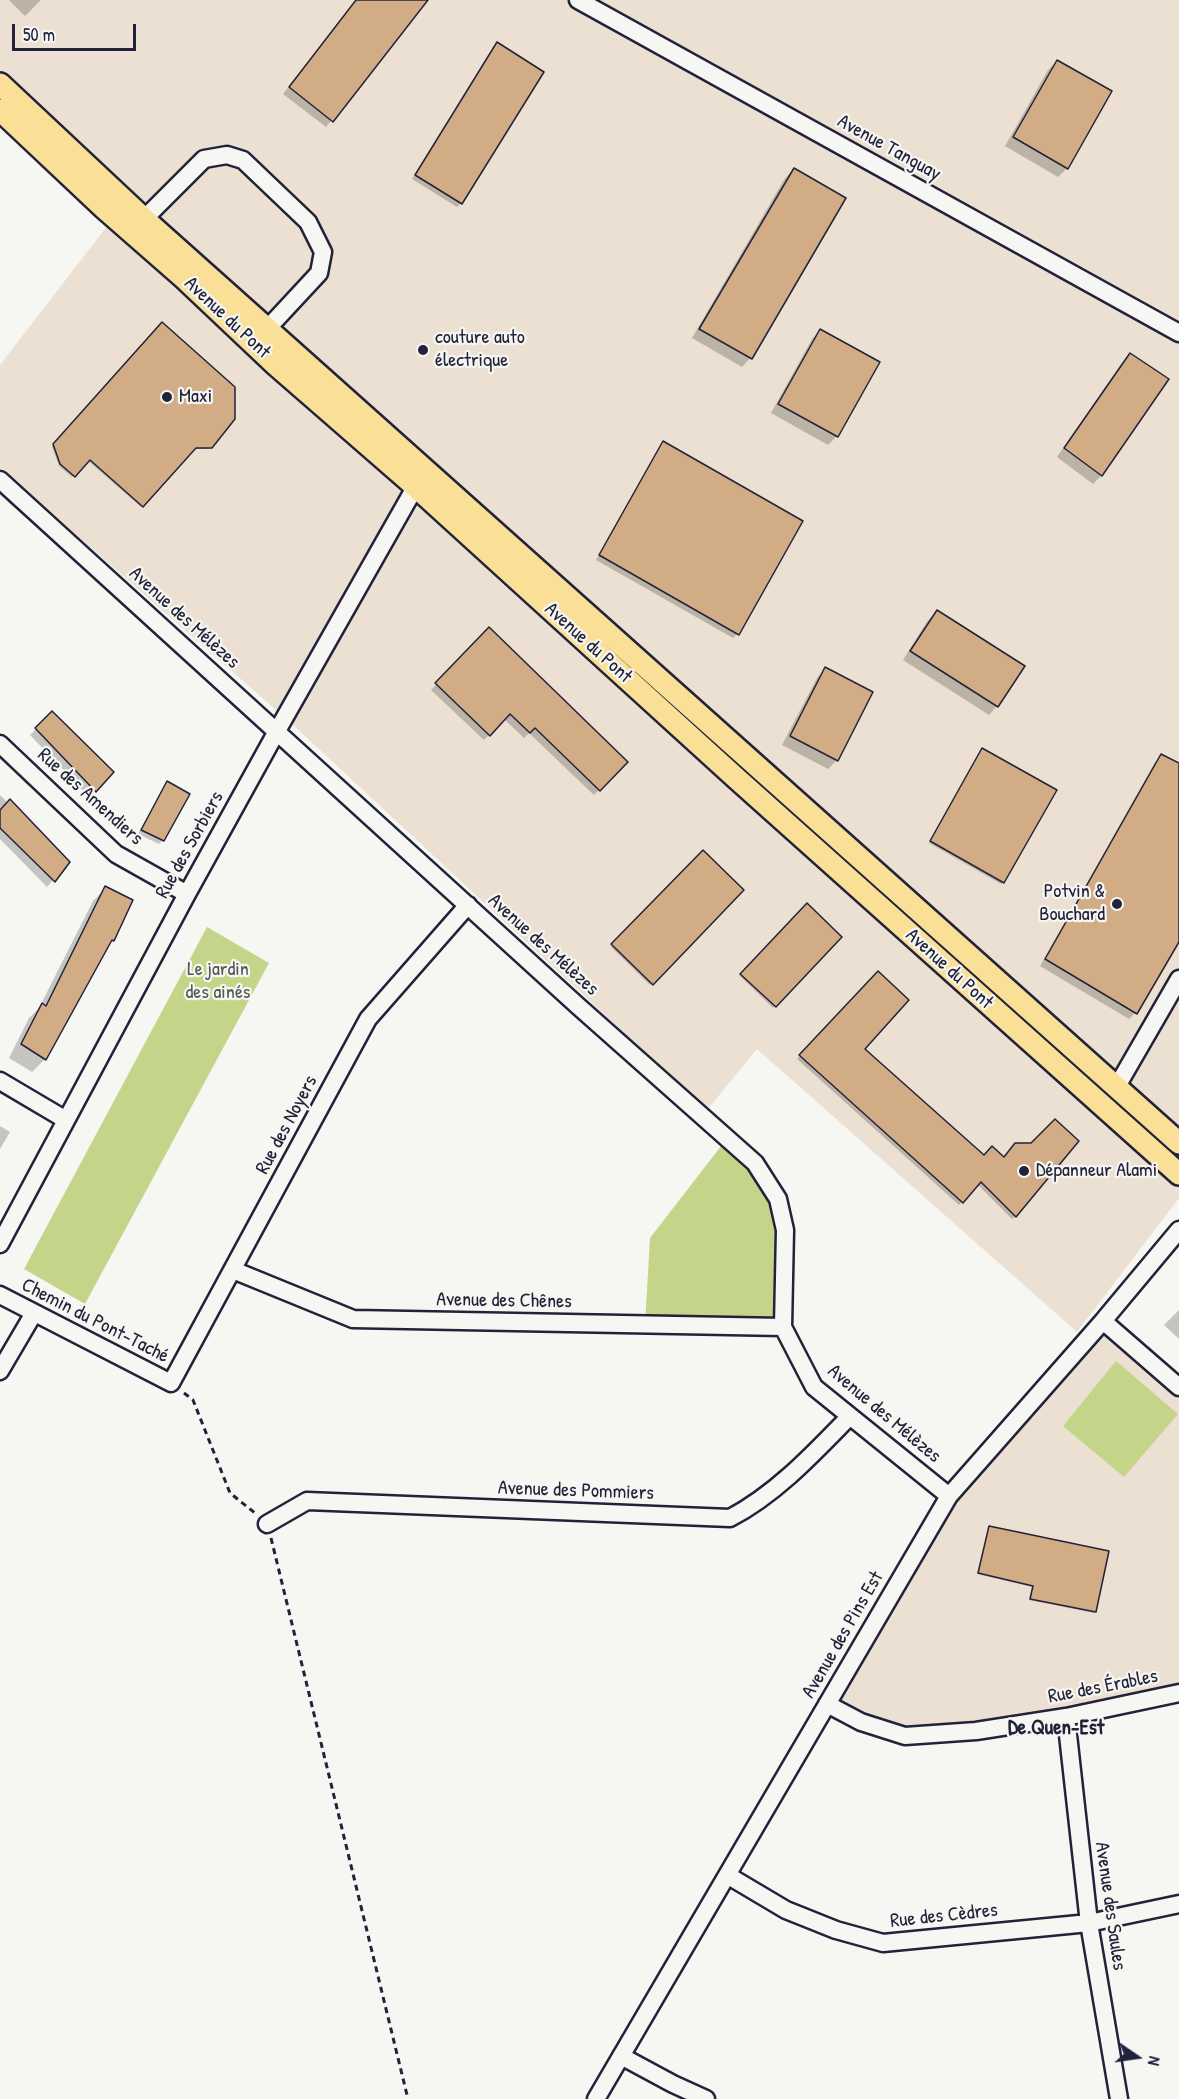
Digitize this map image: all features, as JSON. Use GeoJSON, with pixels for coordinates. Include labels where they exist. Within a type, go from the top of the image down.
{"type":"FeatureCollection","features":[{"type":"Feature","properties":{"kind":"main road","name":"Avenue du Pont"},"geometry":{"type":"LineString","coordinates":[[0,84],[144,219],[267,329],[420,479],[735,778],[1179,1174]]}},
{"type":"Feature","properties":{"kind":"main road","name":"Avenue du Pont"},"geometry":{"type":"LineString","coordinates":[[0,110],[276,365],[420,479],[1179,1143]]}},
{"type":"Feature","properties":{"kind":"street","name":"Avenue Tanguay"},"geometry":{"type":"LineString","coordinates":[[578,0],[1179,333]]}},
{"type":"Feature","properties":{"kind":"street"},"geometry":{"type":"LineString","coordinates":[[144,219],[204,159],[227,155],[243,160],[308,222],[323,252],[319,273],[267,329]]}},
{"type":"Feature","properties":{"kind":"street","name":"Rue des Sorbiers"},"geometry":{"type":"LineString","coordinates":[[0,1244],[187,894],[420,479]]}},
{"type":"Feature","properties":{"kind":"street","name":"Avenue des Mélèzes"},"geometry":{"type":"LineString","coordinates":[[0,480],[755,1163],[778,1199],[785,1230],[783,1328],[814,1386],[949,1496]]}},
{"type":"Feature","properties":{"kind":"street","name":"Rue des Amendiers"},"geometry":{"type":"LineString","coordinates":[[0,744],[116,854],[187,894]]}},
{"type":"Feature","properties":{"kind":"street","name":"Rue des Noyers"},"geometry":{"type":"LineString","coordinates":[[171,1383],[368,1019],[468,904]]}},
{"type":"Feature","properties":{"kind":"street"},"geometry":{"type":"LineString","coordinates":[[1116,1088],[1179,979]]}},
{"type":"Feature","properties":{"kind":"street"},"geometry":{"type":"LineString","coordinates":[[0,1081],[66,1120]]}},
{"type":"Feature","properties":{"kind":"street","name":"Avenue des Pins Est"},"geometry":{"type":"LineString","coordinates":[[596,2099],[949,1496],[1103,1321],[1179,1230]]}},
{"type":"Feature","properties":{"kind":"street","name":"Avenue des Chênes"},"geometry":{"type":"LineString","coordinates":[[233,1270],[353,1319],[783,1328]]}},
{"type":"Feature","properties":{"kind":"street","name":"Chemin du Pont-Taché"},"geometry":{"type":"LineString","coordinates":[[0,1296],[171,1383]]}},
{"type":"Feature","properties":{"kind":"street"},"geometry":{"type":"LineString","coordinates":[[0,1371],[34,1313]]}},
{"type":"Feature","properties":{"kind":"street"},"geometry":{"type":"LineString","coordinates":[[1103,1321],[1179,1387]]}},
{"type":"Feature","properties":{"kind":"street","name":"Avenue des Pommiers"},"geometry":{"type":"LineString","coordinates":[[267,1524],[307,1501],[730,1518],[748,1509],[804,1462],[850,1416]]}},
{"type":"Feature","properties":{"kind":"street","name":"Rue des Érables"},"geometry":{"type":"LineString","coordinates":[[827,1704],[861,1722],[905,1736],[976,1731],[1066,1717],[1179,1694]]}},
{"type":"Feature","properties":{"kind":"street","name":"Avenue des Saules"},"geometry":{"type":"LineString","coordinates":[[1066,1717],[1089,1923],[1119,2099]]}},
{"type":"Feature","properties":{"kind":"street","name":"Rue des Cèdres"},"geometry":{"type":"LineString","coordinates":[[727,1875],[786,1910],[836,1930],[883,1944],[1089,1923],[1179,1904]]}},
{"type":"Feature","properties":{"kind":"street"},"geometry":{"type":"LineString","coordinates":[[621,2055],[706,2099]]}},
{"type":"Feature","properties":{"kind":"path"},"geometry":{"type":"LineString","coordinates":[[171,1383],[193,1400],[230,1493],[267,1524],[408,2099]]}},
{"type":"Feature","properties":{"kind":"shaded area"},"geometry":{"type":"Polygon","coordinates":[[[0,0],[1179,0],[1179,1198],[1077,1332],[757,1049],[707,1110],[292,724],[0,468],[0,365],[118,212],[417,466],[0,70],[0,0]]]}},
{"type":"Feature","properties":{"kind":"shaded area"},"geometry":{"type":"Polygon","coordinates":[[[1103,1321],[1179,1387],[1179,1693],[905,1736],[829,1701],[949,1496],[1103,1321]]]}},
{"type":"Feature","properties":{"kind":"green space","name":"Le jardin des ainés"},"geometry":{"type":"Polygon","coordinates":[[[207,927],[269,963],[85,1304],[24,1269],[207,927]]]}},
{"type":"Feature","properties":{"kind":"green space"},"geometry":{"type":"Polygon","coordinates":[[[725,1141],[778,1199],[781,1324],[645,1325],[650,1238],[725,1141]]]}},
{"type":"Feature","properties":{"kind":"green space"},"geometry":{"type":"Polygon","coordinates":[[[1116,1361],[1178,1414],[1124,1477],[1063,1426],[1116,1361]]]}},
{"type":"Feature","properties":{"kind":"building"},"geometry":{"type":"Polygon","coordinates":[[[356,0],[428,0],[333,122],[289,87],[356,0]]]}},
{"type":"Feature","properties":{"kind":"building"},"geometry":{"type":"Polygon","coordinates":[[[497,42],[544,72],[462,204],[415,175],[497,42]]]}},
{"type":"Feature","properties":{"kind":"building"},"geometry":{"type":"Polygon","coordinates":[[[1057,60],[1112,91],[1068,169],[1013,137],[1057,60]]]}},
{"type":"Feature","properties":{"kind":"building"},"geometry":{"type":"Polygon","coordinates":[[[794,168],[846,198],[752,359],[699,329],[794,168]]]}},
{"type":"Feature","properties":{"kind":"building"},"geometry":{"type":"Polygon","coordinates":[[[162,322],[235,387],[235,419],[212,448],[196,448],[143,507],[90,460],[75,477],[60,464],[53,444],[162,322]]]}},
{"type":"Feature","properties":{"kind":"building"},"geometry":{"type":"Polygon","coordinates":[[[820,329],[880,362],[838,437],[778,404],[820,329]]]}},
{"type":"Feature","properties":{"kind":"building"},"geometry":{"type":"Polygon","coordinates":[[[1130,353],[1169,379],[1102,476],[1064,448],[1130,353]]]}},
{"type":"Feature","properties":{"kind":"building"},"geometry":{"type":"Polygon","coordinates":[[[663,441],[803,521],[739,635],[599,555],[663,441]]]}},
{"type":"Feature","properties":{"kind":"building"},"geometry":{"type":"Polygon","coordinates":[[[937,610],[1025,666],[998,707],[910,651],[937,610]]]}},
{"type":"Feature","properties":{"kind":"building"},"geometry":{"type":"Polygon","coordinates":[[[489,627],[628,762],[600,791],[535,728],[530,733],[510,714],[490,736],[435,683],[489,627]]]}},
{"type":"Feature","properties":{"kind":"building"},"geometry":{"type":"Polygon","coordinates":[[[825,667],[873,692],[838,761],[790,736],[825,667]]]}},
{"type":"Feature","properties":{"kind":"building"},"geometry":{"type":"Polygon","coordinates":[[[52,711],[114,772],[96,792],[35,728],[52,711]]]}},
{"type":"Feature","properties":{"kind":"building"},"geometry":{"type":"Polygon","coordinates":[[[982,748],[1057,790],[1004,883],[930,841],[982,748]]]}},
{"type":"Feature","properties":{"kind":"building"},"geometry":{"type":"Polygon","coordinates":[[[1161,754],[1179,763],[1179,942],[1137,1014],[1045,959],[1161,754]]]}},
{"type":"Feature","properties":{"kind":"building"},"geometry":{"type":"Polygon","coordinates":[[[167,781],[190,794],[164,841],[141,830],[167,781]]]}},
{"type":"Feature","properties":{"kind":"building"},"geometry":{"type":"Polygon","coordinates":[[[10,799],[70,862],[55,882],[0,828],[0,810],[10,799]]]}},
{"type":"Feature","properties":{"kind":"building"},"geometry":{"type":"Polygon","coordinates":[[[703,850],[744,890],[653,985],[611,944],[703,850]]]}},
{"type":"Feature","properties":{"kind":"building"},"geometry":{"type":"Polygon","coordinates":[[[105,886],[133,900],[114,941],[112,940],[46,1060],[21,1044],[42,1003],[46,1006],[105,886]]]}},
{"type":"Feature","properties":{"kind":"building"},"geometry":{"type":"Polygon","coordinates":[[[807,903],[842,937],[776,1007],[740,974],[807,903]]]}},
{"type":"Feature","properties":{"kind":"building"},"geometry":{"type":"Polygon","coordinates":[[[878,971],[909,1000],[865,1049],[984,1155],[992,1146],[1004,1157],[1015,1143],[1031,1143],[1055,1119],[1079,1141],[1016,1217],[981,1182],[963,1203],[799,1055],[878,971]]]}},
{"type":"Feature","properties":{"kind":"building"},"geometry":{"type":"Polygon","coordinates":[[[989,1526],[1109,1551],[1096,1612],[1030,1599],[1033,1586],[978,1573],[989,1526]]]}},
{"type":"Feature","properties":{"kind":"place","name":"couture auto électrique"},"geometry":{"type":"Point","coordinates":[423,350]}},
{"type":"Feature","properties":{"kind":"place","name":"Maxi"},"geometry":{"type":"Point","coordinates":[167,397]}},
{"type":"Feature","properties":{"kind":"place","name":"Potvin & Bouchard"},"geometry":{"type":"Point","coordinates":[1117,904]}},
{"type":"Feature","properties":{"kind":"place","name":"Dépanneur Alami"},"geometry":{"type":"Point","coordinates":[1024,1171]}},
{"type":"Feature","properties":{"kind":"district","name":"De Quen-Est"},"geometry":{"type":"Point","coordinates":[1056,1728]}}]}
